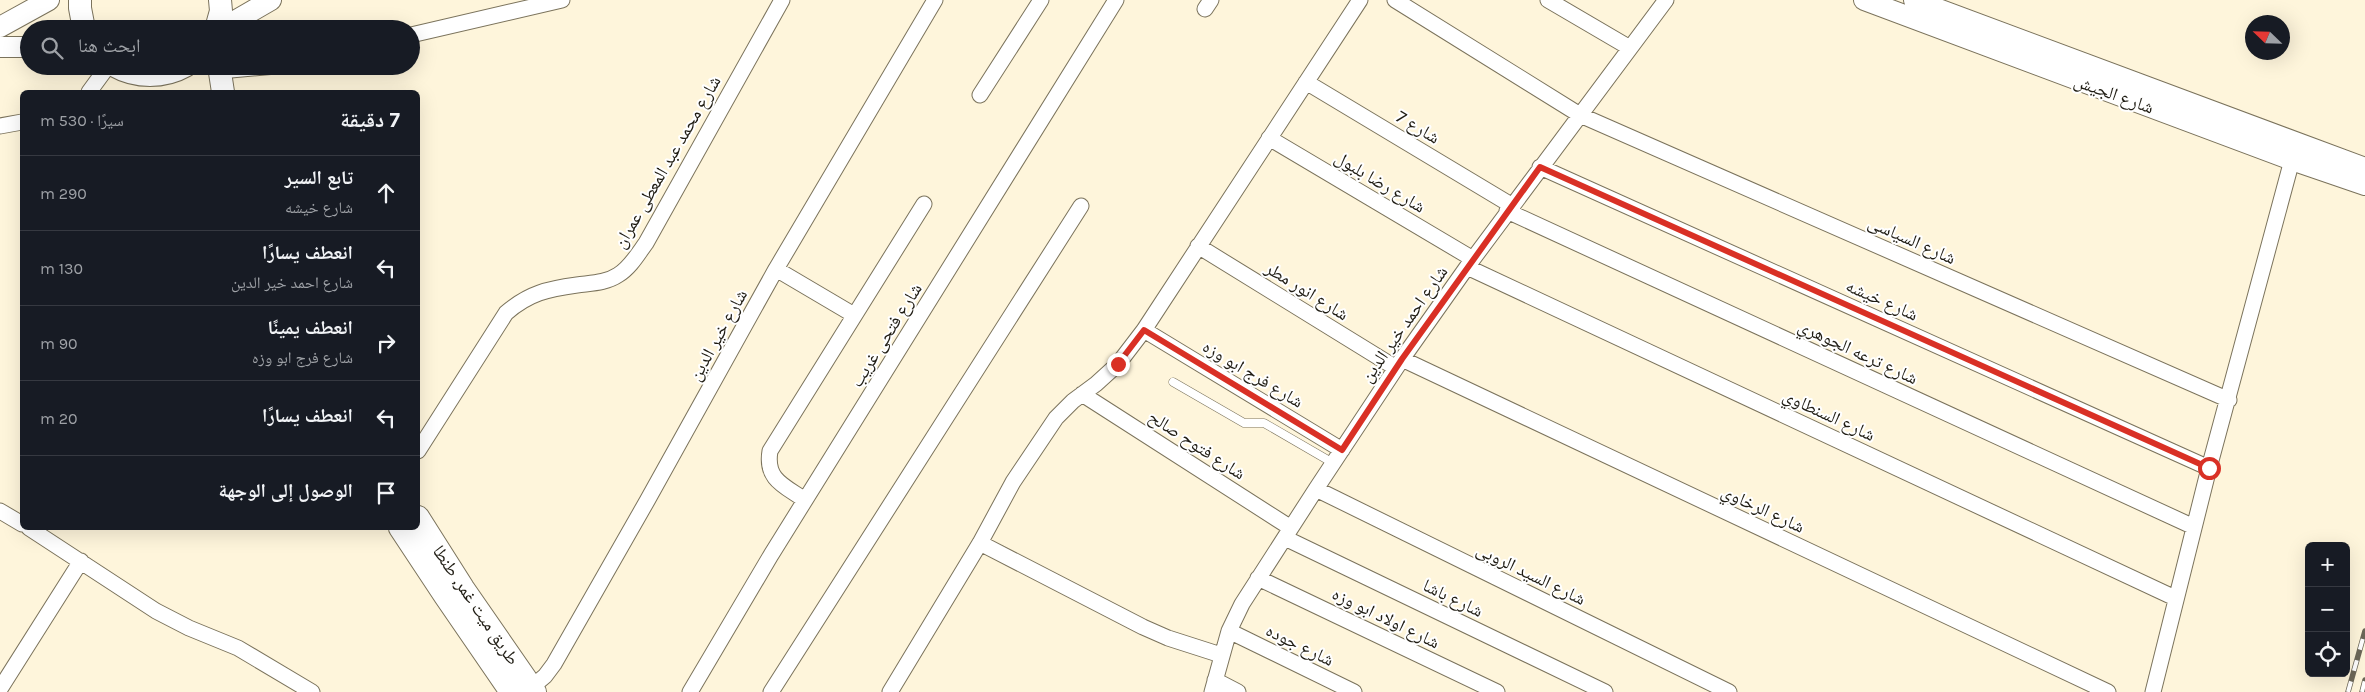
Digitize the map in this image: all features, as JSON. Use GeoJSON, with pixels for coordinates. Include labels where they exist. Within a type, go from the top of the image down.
{"type":"FeatureCollection","features":[{"type":"Feature","properties":{"kind":"main road"},"geometry":{"type":"LineString","coordinates":[[0,27],[49,0]]}},
{"type":"Feature","properties":{"kind":"main road"},"geometry":{"type":"LineString","coordinates":[[80,0],[82,20]]}},
{"type":"Feature","properties":{"kind":"main road"},"geometry":{"type":"LineString","coordinates":[[218,20],[221,11],[220,0]]}},
{"type":"Feature","properties":{"kind":"main road"},"geometry":{"type":"LineString","coordinates":[[237,20],[271,0]]}},
{"type":"Feature","properties":{"kind":"main road","name":"شارع الجيش"},"geometry":{"type":"LineString","coordinates":[[1864,0],[2292,160],[2365,185]]}},
{"type":"Feature","properties":{"kind":"main road","name":"شارع الجيش"},"geometry":{"type":"LineString","coordinates":[[1914,0],[2365,168]]}},
{"type":"Feature","properties":{"kind":"main road"},"geometry":{"type":"LineString","coordinates":[[0,47],[20,47]]}},
{"type":"Feature","properties":{"kind":"main road"},"geometry":{"type":"LineString","coordinates":[[122,75],[138,90]]}},
{"type":"Feature","properties":{"kind":"main road"},"geometry":{"type":"LineString","coordinates":[[140,75],[162,75]]}},
{"type":"Feature","properties":{"kind":"main road","name":"طريق ميت غمر, طنطا"},"geometry":{"type":"LineString","coordinates":[[420,520],[526,690]]}},
{"type":"Feature","properties":{"kind":"main road","name":"طريق ميت غمر, طنطا"},"geometry":{"type":"LineString","coordinates":[[401,530],[445,596],[526,690]]}},
{"type":"Feature","properties":{"kind":"street"},"geometry":{"type":"LineString","coordinates":[[420,33],[562,0]]}},
{"type":"Feature","properties":{"kind":"street","name":"شارع محمد عبد المعطى عمران"},"geometry":{"type":"LineString","coordinates":[[420,448],[506,312],[522,299],[534,293],[600,283],[619,275],[634,259],[646,243],[782,0]]}},
{"type":"Feature","properties":{"kind":"street","name":"شارع خير الدين"},"geometry":{"type":"LineString","coordinates":[[526,690],[545,676],[554,664],[776,270],[935,0]]}},
{"type":"Feature","properties":{"kind":"street"},"geometry":{"type":"LineString","coordinates":[[980,95],[1041,0]]}},
{"type":"Feature","properties":{"kind":"street","name":"شارع فتحى غريب"},"geometry":{"type":"LineString","coordinates":[[690,692],[805,500],[1116,0]]}},
{"type":"Feature","properties":{"kind":"street"},"geometry":{"type":"LineString","coordinates":[[890,692],[980,543],[1013,482],[1051,426],[1073,401],[1118,364],[1144,330],[1360,0]]}},
{"type":"Feature","properties":{"kind":"street","name":"شارع السياسى"},"geometry":{"type":"LineString","coordinates":[[1395,0],[1580,114],[2228,400]]}},
{"type":"Feature","properties":{"kind":"street"},"geometry":{"type":"LineString","coordinates":[[1548,0],[1630,48]]}},
{"type":"Feature","properties":{"kind":"street","name":"شارع احمد خير الدين"},"geometry":{"type":"LineString","coordinates":[[1214,686],[1229,631],[1242,604],[1316,489],[1399,364],[1509,208],[1666,0]]}},
{"type":"Feature","properties":{"kind":"street"},"geometry":{"type":"LineString","coordinates":[[91,90],[106,75]]}},
{"type":"Feature","properties":{"kind":"street","name":"شارع 7"},"geometry":{"type":"LineString","coordinates":[[1306,82],[1509,208]]}},
{"type":"Feature","properties":{"kind":"street"},"geometry":{"type":"LineString","coordinates":[[0,126],[20,122]]}},
{"type":"Feature","properties":{"kind":"street","name":"شارع رضا بلبول"},"geometry":{"type":"LineString","coordinates":[[1269,138],[1470,263]]}},
{"type":"Feature","properties":{"kind":"street"},"geometry":{"type":"LineString","coordinates":[[2153,692],[2175,598],[2292,160]]}},
{"type":"Feature","properties":{"kind":"street","name":"شارع خيشه"},"geometry":{"type":"LineString","coordinates":[[1540,167],[2209,468]]}},
{"type":"Feature","properties":{"kind":"street"},"geometry":{"type":"LineString","coordinates":[[805,500],[772,474],[768,464],[770,452],[924,204]]}},
{"type":"Feature","properties":{"kind":"street"},"geometry":{"type":"LineString","coordinates":[[770,692],[1081,206]]}},
{"type":"Feature","properties":{"kind":"street","name":"شارع ترعه الجوهري"},"geometry":{"type":"LineString","coordinates":[[1509,208],[2194,527]]}},
{"type":"Feature","properties":{"kind":"street","name":"شارع انور مطر"},"geometry":{"type":"LineString","coordinates":[[1198,246],[1399,364]]}},
{"type":"Feature","properties":{"kind":"street","name":"شارع السنطاوي"},"geometry":{"type":"LineString","coordinates":[[1470,263],[2175,598]]}},
{"type":"Feature","properties":{"kind":"street"},"geometry":{"type":"LineString","coordinates":[[776,270],[854,315]]}},
{"type":"Feature","properties":{"kind":"street","name":"شارع فرج ابو وزه"},"geometry":{"type":"LineString","coordinates":[[1144,330],[1342,450]]}},
{"type":"Feature","properties":{"kind":"street","name":"شارع الرخاوي"},"geometry":{"type":"LineString","coordinates":[[1399,364],[2108,692]]}},
{"type":"Feature","properties":{"kind":"street","name":"شارع فتوح صالح"},"geometry":{"type":"LineString","coordinates":[[1082,394],[1288,533]]}},
{"type":"Feature","properties":{"kind":"street","name":"شارع السيد الروبى"},"geometry":{"type":"LineString","coordinates":[[1316,489],[1729,692]]}},
{"type":"Feature","properties":{"kind":"street"},"geometry":{"type":"LineString","coordinates":[[0,511],[20,523]]}},
{"type":"Feature","properties":{"kind":"street"},"geometry":{"type":"LineString","coordinates":[[32,530],[156,611],[189,628],[238,648],[312,692]]}},
{"type":"Feature","properties":{"kind":"street","name":"شارع باشا"},"geometry":{"type":"LineString","coordinates":[[1288,533],[1605,692]]}},
{"type":"Feature","properties":{"kind":"street"},"geometry":{"type":"LineString","coordinates":[[980,543],[1168,638],[1222,655]]}},
{"type":"Feature","properties":{"kind":"street"},"geometry":{"type":"LineString","coordinates":[[0,689],[81,561]]}},
{"type":"Feature","properties":{"kind":"street","name":"شارع اولاد ابو وزه"},"geometry":{"type":"LineString","coordinates":[[1258,578],[1497,692]]}},
{"type":"Feature","properties":{"kind":"street","name":"شارع جوده"},"geometry":{"type":"LineString","coordinates":[[1229,631],[1354,692]]}},
{"type":"Feature","properties":{"kind":"street"},"geometry":{"type":"LineString","coordinates":[[1214,686],[1238,692]]}},
{"type":"Feature","properties":{"kind":"lane"},"geometry":{"type":"LineString","coordinates":[[1173,382],[1244,423],[1264,423],[1334,463]]}},
{"type":"Feature","properties":{"kind":"railway"},"geometry":{"type":"LineString","coordinates":[[2348,692],[2365,631]]}},
{"type":"Feature","properties":{"kind":"railway"},"geometry":{"type":"LineString","coordinates":[[2362,692],[2365,680]]}},
{"type":"Feature","properties":{"kind":"route"},"geometry":{"type":"LineString","coordinates":[[1118,364],[1144,330],[1342,450],[1402,359],[1540,167],[2209,468]]}}]}
